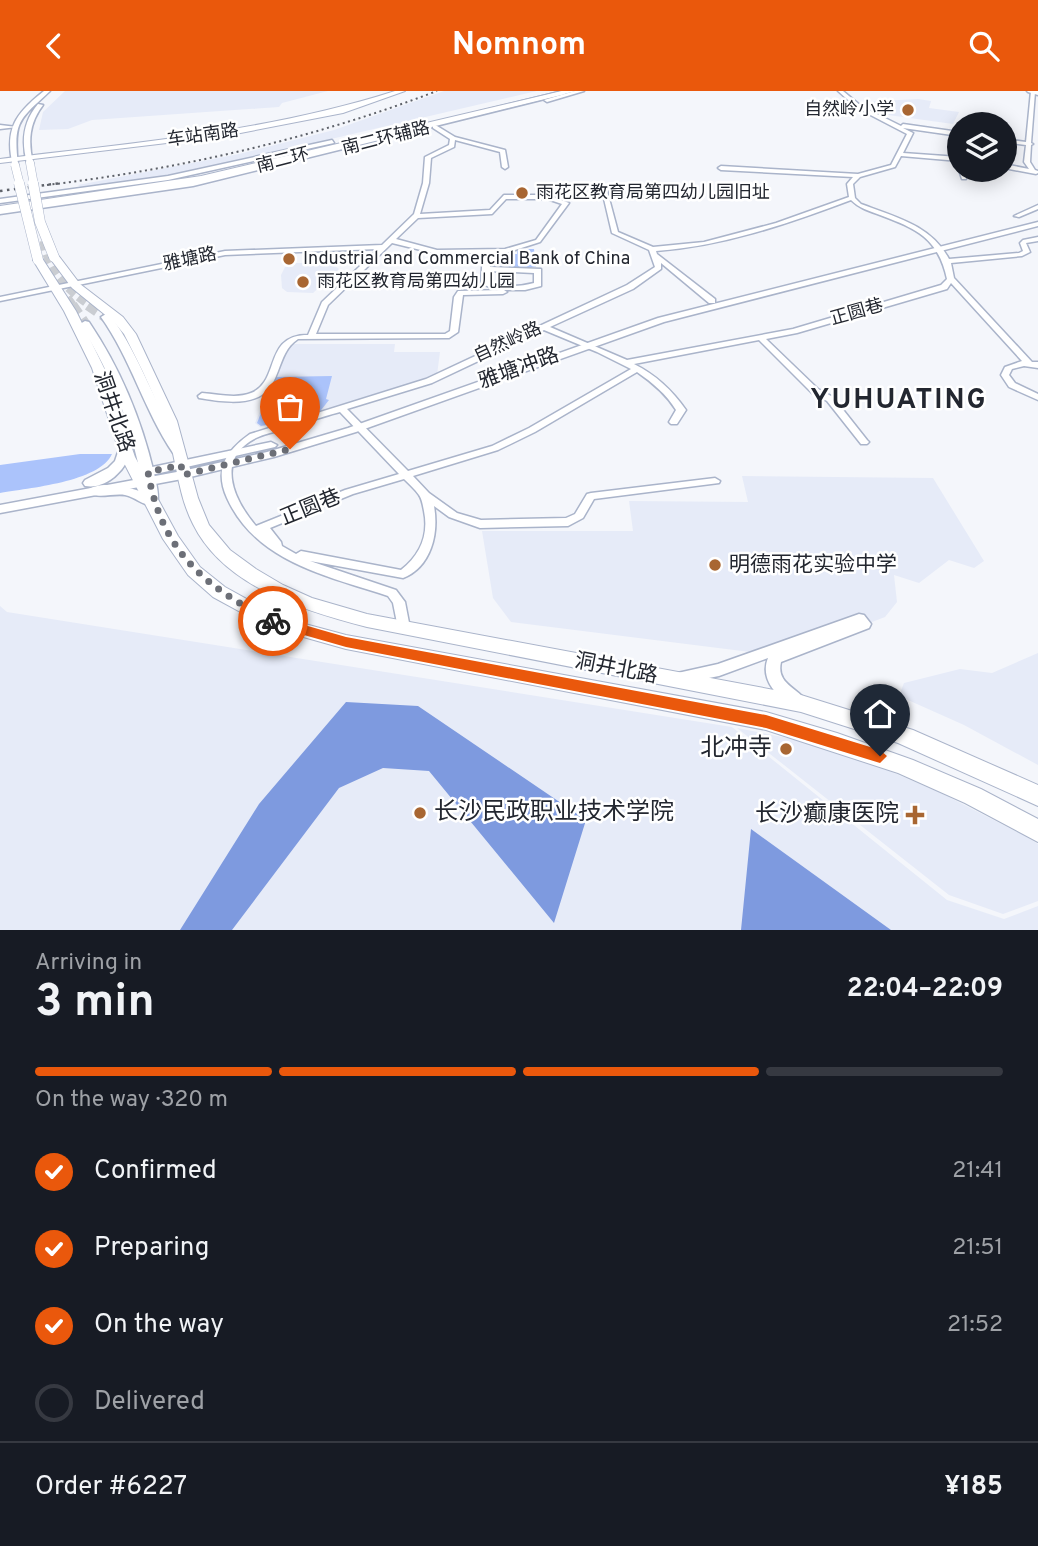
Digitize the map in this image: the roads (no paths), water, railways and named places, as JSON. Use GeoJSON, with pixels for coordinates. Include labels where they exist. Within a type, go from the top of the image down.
{"type":"FeatureCollection","features":[{"type":"Feature","properties":{"kind":"highway","name":"南二环"},"geometry":{"type":"LineString","coordinates":[[1,207],[201,179],[561,92]]}},
{"type":"Feature","properties":{"kind":"main road","name":"车站南路"},"geometry":{"type":"LineString","coordinates":[[224,133],[334,109],[394,91]]}},
{"type":"Feature","properties":{"kind":"main road","name":"车站南路"},"geometry":{"type":"LineString","coordinates":[[0,159],[14,160],[224,133],[340,111],[402,91]]}},
{"type":"Feature","properties":{"kind":"main road","name":"南二环辅路"},"geometry":{"type":"LineString","coordinates":[[1,207],[62,204],[193,184],[547,100],[561,92]]}},
{"type":"Feature","properties":{"kind":"main road","name":"洞井北路"},"geometry":{"type":"LineString","coordinates":[[28,158],[43,250],[74,283],[114,313],[128,330],[149,370],[176,436],[180,463],[197,520],[207,537],[248,572],[288,596],[313,605],[404,628],[659,678],[765,695],[802,705],[912,740],[1038,796]]}},
{"type":"Feature","properties":{"kind":"main road","name":"洞井北路"},"geometry":{"type":"LineString","coordinates":[[14,160],[55,287],[98,368],[125,449],[144,477],[152,502],[171,539],[194,571],[219,592],[274,622],[346,642],[756,719],[807,732],[954,786],[1038,831]]}},
{"type":"Feature","properties":{"kind":"main road"},"geometry":{"type":"LineString","coordinates":[[43,250],[40,214],[46,208],[62,204]]}},
{"type":"Feature","properties":{"kind":"main road"},"geometry":{"type":"LineString","coordinates":[[1,207],[27,215],[43,250]]}},
{"type":"Feature","properties":{"kind":"main road"},"geometry":{"type":"LineString","coordinates":[[106,317],[130,354],[159,425],[180,463]]}},
{"type":"Feature","properties":{"kind":"main road"},"geometry":{"type":"LineString","coordinates":[[85,324],[114,374],[145,454],[144,477]]}},
{"type":"Feature","properties":{"kind":"main road"},"geometry":{"type":"LineString","coordinates":[[91,487],[117,468],[122,462],[125,449]]}},
{"type":"Feature","properties":{"kind":"main road"},"geometry":{"type":"LineString","coordinates":[[91,487],[128,491],[152,502]]}},
{"type":"Feature","properties":{"kind":"street"},"geometry":{"type":"LineString","coordinates":[[0,127],[13,127],[19,116],[47,91]]}},
{"type":"Feature","properties":{"kind":"street","name":"洞井北路"},"geometry":{"type":"LineString","coordinates":[[28,158],[31,115],[54,91]]}},
{"type":"Feature","properties":{"kind":"street"},"geometry":{"type":"LineString","coordinates":[[547,100],[581,91]]}},
{"type":"Feature","properties":{"kind":"street"},"geometry":{"type":"LineString","coordinates":[[721,168],[858,176],[893,166],[910,133],[859,107],[840,91]]}},
{"type":"Feature","properties":{"kind":"street"},"geometry":{"type":"LineString","coordinates":[[1034,92],[1027,162],[1035,171]]}},
{"type":"Feature","properties":{"kind":"street"},"geometry":{"type":"LineString","coordinates":[[900,126],[947,132]]}},
{"type":"Feature","properties":{"kind":"street","name":"洞井北路"},"geometry":{"type":"LineString","coordinates":[[13,127],[10,145],[14,160]]}},
{"type":"Feature","properties":{"kind":"street"},"geometry":{"type":"LineString","coordinates":[[435,127],[453,138],[503,151],[505,167]]}},
{"type":"Feature","properties":{"kind":"street"},"geometry":{"type":"LineString","coordinates":[[311,336],[325,305],[416,216],[426,183],[428,157],[452,146],[453,138]]}},
{"type":"Feature","properties":{"kind":"street"},"geometry":{"type":"LineString","coordinates":[[1017,142],[1030,144]]}},
{"type":"Feature","properties":{"kind":"street"},"geometry":{"type":"LineString","coordinates":[[900,154],[947,158]]}},
{"type":"Feature","properties":{"kind":"street"},"geometry":{"type":"LineString","coordinates":[[1017,168],[1035,171]]}},
{"type":"Feature","properties":{"kind":"street"},"geometry":{"type":"LineString","coordinates":[[858,176],[850,184],[852,198],[859,205],[925,233],[941,246],[949,261],[951,279],[1034,364]]}},
{"type":"Feature","properties":{"kind":"street"},"geometry":{"type":"LineString","coordinates":[[603,187],[615,233],[654,253],[712,301]]}},
{"type":"Feature","properties":{"kind":"street"},"geometry":{"type":"LineString","coordinates":[[390,240],[438,252],[486,253],[522,247],[538,241],[566,203],[548,197],[504,197],[492,212],[416,216]]}},
{"type":"Feature","properties":{"kind":"street"},"geometry":{"type":"LineString","coordinates":[[654,253],[759,232],[852,198]]}},
{"type":"Feature","properties":{"kind":"street"},"geometry":{"type":"LineString","coordinates":[[1017,216],[1038,207]]}},
{"type":"Feature","properties":{"kind":"street","name":"雅塘冲路"},"geometry":{"type":"LineString","coordinates":[[580,343],[1038,219]]}},
{"type":"Feature","properties":{"kind":"street","name":"雅塘冲路"},"geometry":{"type":"LineString","coordinates":[[180,463],[228,464],[357,424],[580,343],[712,301],[1038,225]]}},
{"type":"Feature","properties":{"kind":"street"},"geometry":{"type":"LineString","coordinates":[[949,261],[1031,253],[1023,243],[1026,240],[1038,239]]}},
{"type":"Feature","properties":{"kind":"street","name":"雅塘路"},"geometry":{"type":"LineString","coordinates":[[0,299],[225,253],[383,247]]}},
{"type":"Feature","properties":{"kind":"street"},"geometry":{"type":"LineString","coordinates":[[486,253],[485,283],[496,288],[528,288],[538,284],[538,271],[486,269]]}},
{"type":"Feature","properties":{"kind":"street","name":"自然岭路"},"geometry":{"type":"LineString","coordinates":[[228,464],[233,454],[253,436],[344,410],[429,381],[630,287],[659,268],[654,253]]}},
{"type":"Feature","properties":{"kind":"street","name":"正圆巷"},"geometry":{"type":"LineString","coordinates":[[624,363],[761,338],[944,287],[951,279]]}},
{"type":"Feature","properties":{"kind":"street"},"geometry":{"type":"LineString","coordinates":[[202,396],[253,396],[266,386],[283,344],[296,337],[446,337],[454,332],[458,297],[461,293],[503,292]]}},
{"type":"Feature","properties":{"kind":"street"},"geometry":{"type":"LineString","coordinates":[[543,327],[624,363],[664,386],[681,410],[674,422]]}},
{"type":"Feature","properties":{"kind":"street"},"geometry":{"type":"LineString","coordinates":[[761,338],[815,391],[830,399],[864,442]]}},
{"type":"Feature","properties":{"kind":"street"},"geometry":{"type":"LineString","coordinates":[[1034,364],[1009,367],[1005,375],[1012,385],[1038,397]]}},
{"type":"Feature","properties":{"kind":"street","name":"正圆巷"},"geometry":{"type":"LineString","coordinates":[[258,529],[349,492],[495,448],[532,430],[636,369]]}},
{"type":"Feature","properties":{"kind":"street"},"geometry":{"type":"LineString","coordinates":[[344,410],[425,495],[453,515],[480,524],[568,522],[579,516],[591,496],[715,481]]}},
{"type":"Feature","properties":{"kind":"street","name":"雅塘冲路"},"geometry":{"type":"LineString","coordinates":[[0,501],[144,477],[180,463],[233,454],[357,424]]}},
{"type":"Feature","properties":{"kind":"street"},"geometry":{"type":"LineString","coordinates":[[228,464],[225,479],[233,504],[274,543],[292,554],[403,574],[419,563],[428,542],[433,515],[425,495]]}},
{"type":"Feature","properties":{"kind":"street","name":"雅塘冲路"},"geometry":{"type":"LineString","coordinates":[[0,509],[91,487]]}},
{"type":"Feature","properties":{"kind":"street"},"geometry":{"type":"LineString","coordinates":[[258,529],[288,555],[392,593],[399,602],[404,628]]}},
{"type":"Feature","properties":{"kind":"street"},"geometry":{"type":"LineString","coordinates":[[659,678],[719,670],[859,619],[864,624],[775,659],[772,670],[776,683],[802,705]]}},
{"type":"Feature","properties":{"kind":"tunnel"},"geometry":{"type":"LineString","coordinates":[[44,241],[54,270],[74,293],[91,306]]}},
{"type":"Feature","properties":{"kind":"tunnel"},"geometry":{"type":"LineString","coordinates":[[67,298],[73,306]]}},
{"type":"Feature","properties":{"kind":"tunnel"},"geometry":{"type":"LineString","coordinates":[[72,305],[85,324]]}},
{"type":"Feature","properties":{"kind":"tunnel"},"geometry":{"type":"LineString","coordinates":[[88,305],[106,317]]}},
{"type":"Feature","properties":{"kind":"railway"},"geometry":{"type":"LineString","coordinates":[[47,185],[147,170],[245,150],[342,124],[437,91]]}},
{"type":"Feature","properties":{"kind":"railway"},"geometry":{"type":"LineString","coordinates":[[0,191],[61,183]]}},
{"type":"Feature","properties":{"kind":"place","name":"自然岭小学"},"geometry":{"type":"Point","coordinates":[908,110]}},
{"type":"Feature","properties":{"kind":"place","name":"雨花区教育局第四幼儿园旧址"},"geometry":{"type":"Point","coordinates":[522,193]}},
{"type":"Feature","properties":{"kind":"place","name":"Industrial and Commercial Bank of China"},"geometry":{"type":"Point","coordinates":[289,259]}},
{"type":"Feature","properties":{"kind":"place","name":"雨花区教育局第四幼儿园"},"geometry":{"type":"Point","coordinates":[303,282]}},
{"type":"Feature","properties":{"kind":"place","name":"明德雨花实验中学"},"geometry":{"type":"Point","coordinates":[715,565]}},
{"type":"Feature","properties":{"kind":"place","name":"北冲寺"},"geometry":{"type":"Point","coordinates":[786,749]}},
{"type":"Feature","properties":{"kind":"place","name":"长沙民政职业技术学院"},"geometry":{"type":"Point","coordinates":[420,813]}},
{"type":"Feature","properties":{"kind":"place","name":"长沙癫康医院"},"geometry":{"type":"Point","coordinates":[915,815]}},
{"type":"Feature","properties":{"kind":"district","name":"YUHUATING"},"geometry":{"type":"Point","coordinates":[899,401]}}]}
